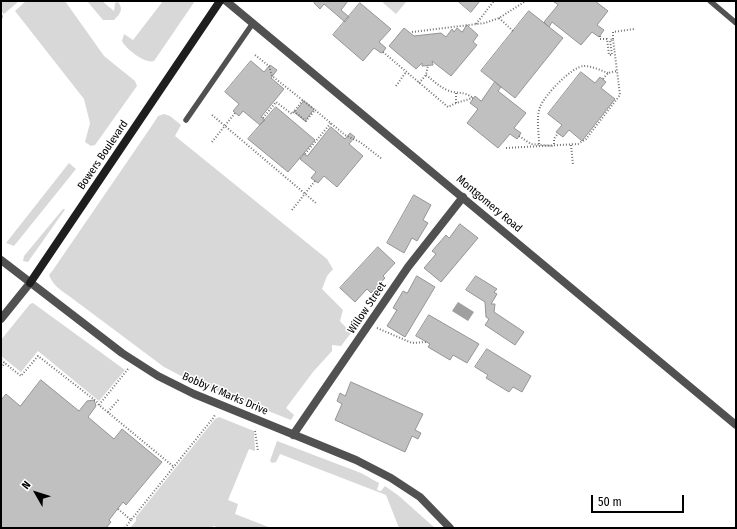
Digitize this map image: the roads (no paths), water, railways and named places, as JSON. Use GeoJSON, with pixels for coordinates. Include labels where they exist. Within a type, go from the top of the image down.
{"type":"FeatureCollection","features":[{"type":"Feature","properties":{"kind":"street","name":"Bowers Boulevard"},"geometry":{"type":"LineString","coordinates":[[1,319],[30,283],[220,1]]}},
{"type":"Feature","properties":{"kind":"street","name":"Montgomery Road"},"geometry":{"type":"LineString","coordinates":[[226,1],[736,425]]}},
{"type":"Feature","properties":{"kind":"street","name":"Willow Street"},"geometry":{"type":"LineString","coordinates":[[294,435],[408,267],[463,197]]}},
{"type":"Feature","properties":{"kind":"street","name":"Bobby K Marks Drive"},"geometry":{"type":"LineString","coordinates":[[1,260],[122,353],[158,376],[194,394],[356,460],[391,478],[420,497],[450,528]]}},
{"type":"Feature","properties":{"kind":"lane"},"geometry":{"type":"LineString","coordinates":[[710,1],[736,23]]}},
{"type":"Feature","properties":{"kind":"lane"},"geometry":{"type":"LineString","coordinates":[[186,120],[253,22]]}}]}
